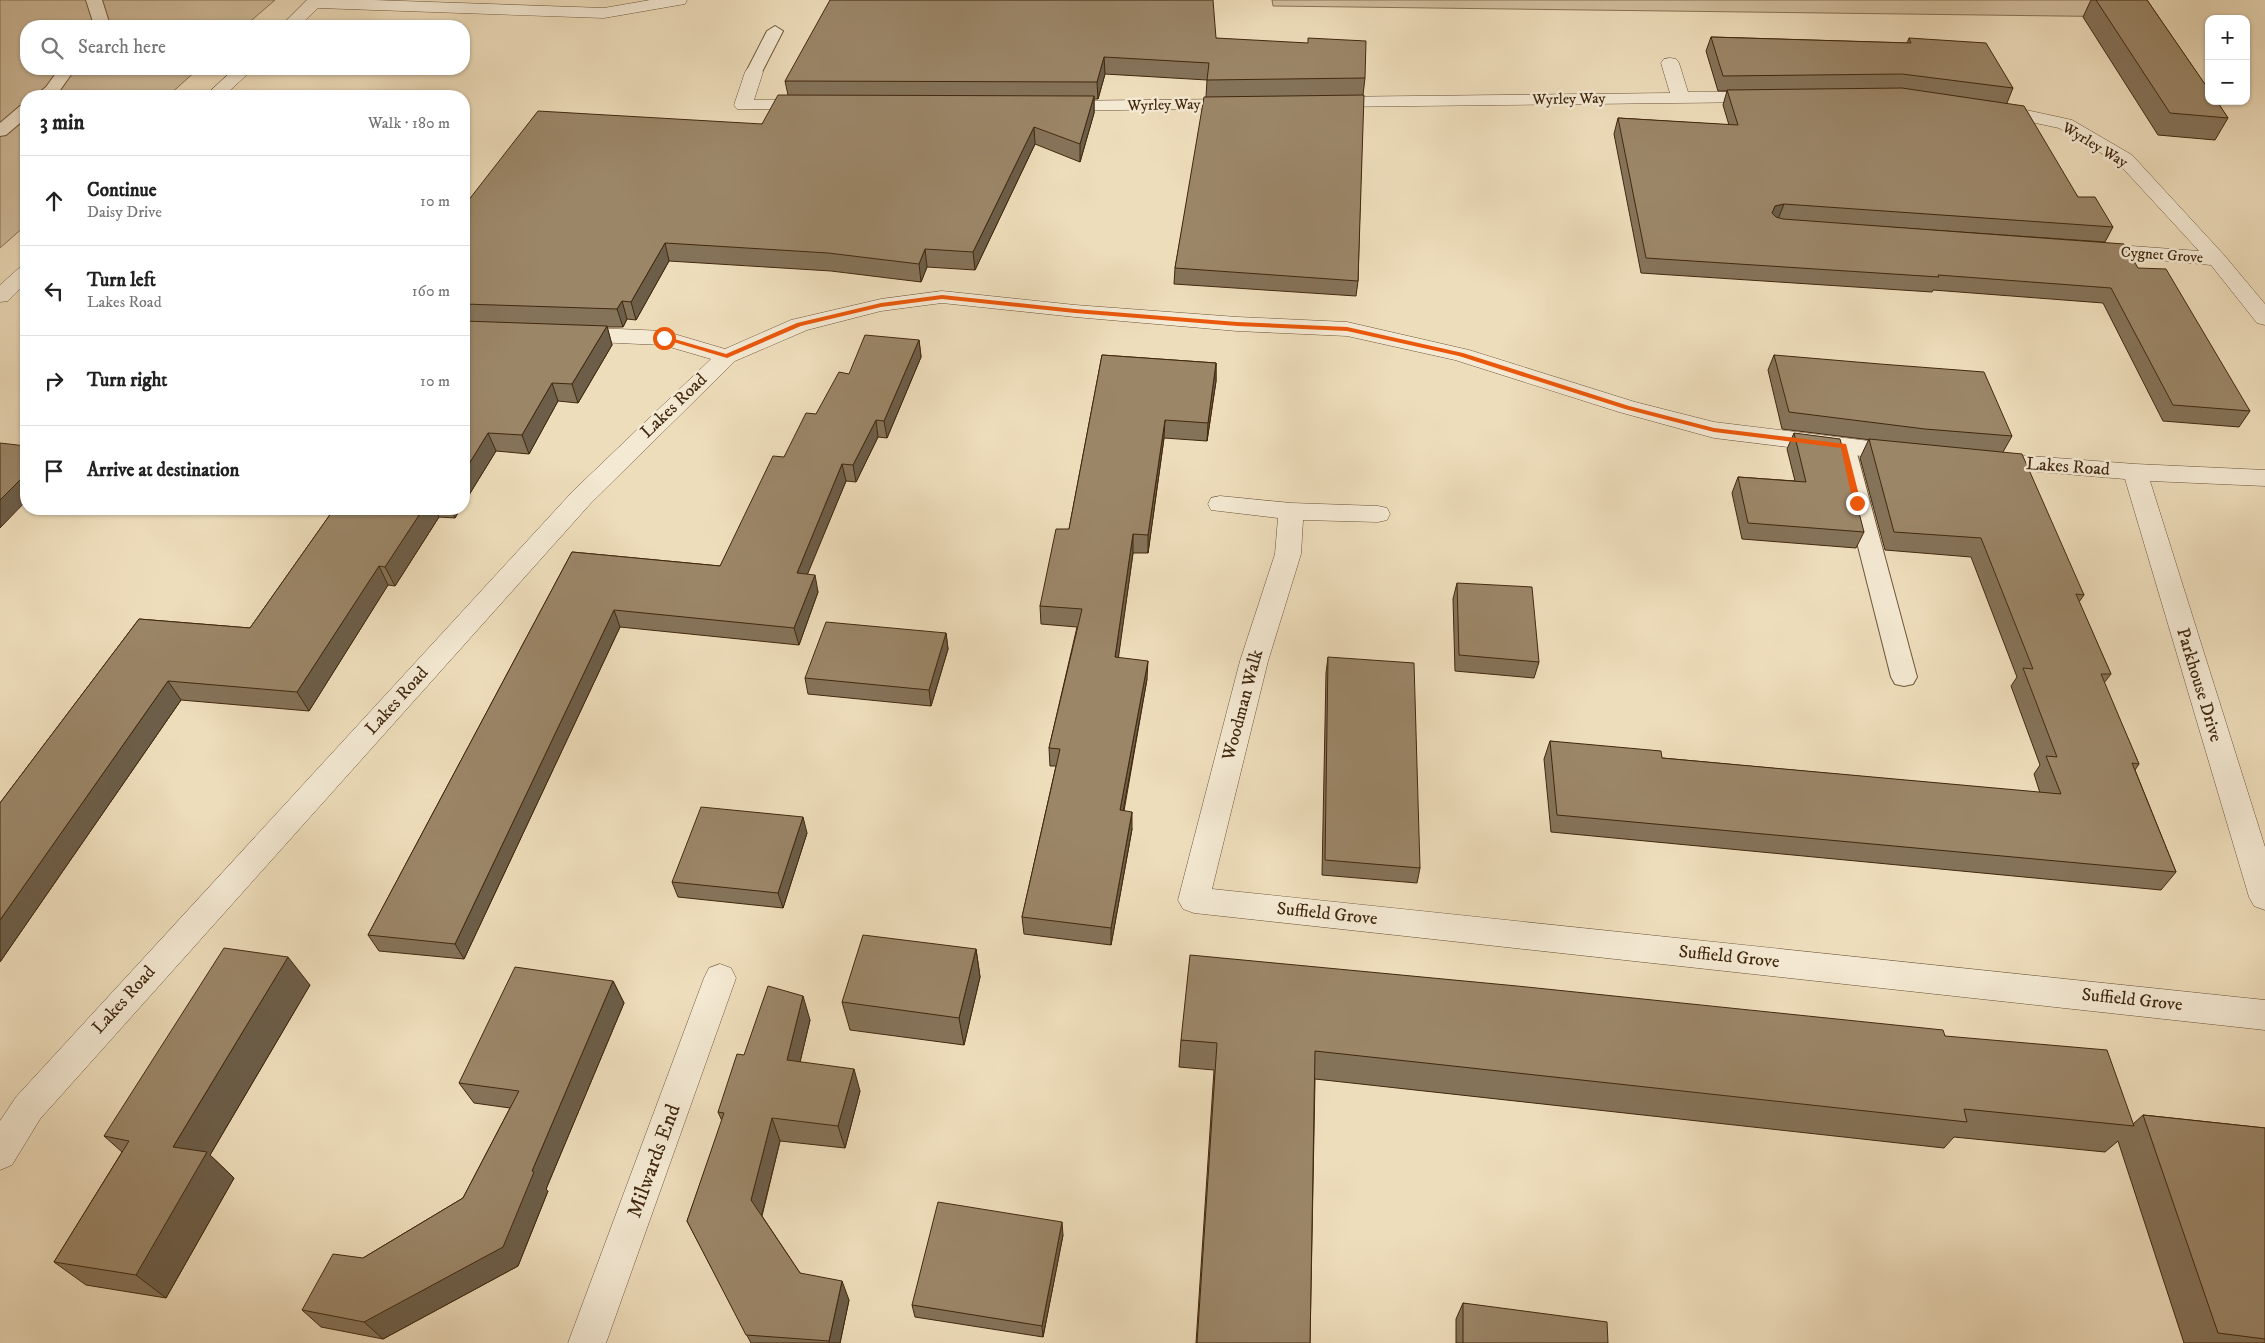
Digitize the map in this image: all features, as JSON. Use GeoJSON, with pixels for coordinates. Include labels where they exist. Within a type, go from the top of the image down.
{"type":"FeatureCollection","features":[{"type":"Feature","properties":{"kind":"street"},"geometry":{"type":"LineString","coordinates":[[295,20],[316,1],[604,13],[677,0]]}},
{"type":"Feature","properties":{"kind":"street"},"geometry":{"type":"LineString","coordinates":[[1670,63],[1680,97]]}},
{"type":"Feature","properties":{"kind":"street"},"geometry":{"type":"LineString","coordinates":[[754,72],[743,105],[833,106]]}},
{"type":"Feature","properties":{"kind":"street"},"geometry":{"type":"LineString","coordinates":[[221,90],[237,75]]}},
{"type":"Feature","properties":{"kind":"street","name":"Wyrley Way"},"geometry":{"type":"LineString","coordinates":[[1306,103],[1778,96]]}},
{"type":"Feature","properties":{"kind":"street","name":"Wyrley Way"},"geometry":{"type":"LineString","coordinates":[[1041,106],[1256,103]]}},
{"type":"Feature","properties":{"kind":"street","name":"Wyrley Way"},"geometry":{"type":"LineString","coordinates":[[1972,106],[2001,110],[2065,124],[2124,159],[2218,259],[2265,318]]}},
{"type":"Feature","properties":{"kind":"street","name":"Cygnet Grove"},"geometry":{"type":"LineString","coordinates":[[2071,248],[2218,259]]}},
{"type":"Feature","properties":{"kind":"street"},"geometry":{"type":"LineString","coordinates":[[0,296],[20,278]]}},
{"type":"Feature","properties":{"kind":"street","name":"Lakes Road"},"geometry":{"type":"LineString","coordinates":[[0,1153],[28,1108],[40,1094],[569,511],[655,424],[727,356],[799,325],[881,305],[942,297],[1122,315],[1347,329],[1461,355],[1627,407],[1714,430],[1926,456]]}},
{"type":"Feature","properties":{"kind":"street"},"geometry":{"type":"LineString","coordinates":[[550,334],[664,338],[727,356]]}},
{"type":"Feature","properties":{"kind":"street","name":"Lakes Road"},"geometry":{"type":"LineString","coordinates":[[1966,459],[2135,472],[2265,478]]}},
{"type":"Feature","properties":{"kind":"street","name":"Parkhouse Drive"},"geometry":{"type":"LineString","coordinates":[[2135,472],[2265,897]]}},
{"type":"Feature","properties":{"kind":"street"},"geometry":{"type":"LineString","coordinates":[[1220,504],[1291,511],[1378,514]]}},
{"type":"Feature","properties":{"kind":"street","name":"Woodman Walk"},"geometry":{"type":"LineString","coordinates":[[1194,900],[1254,661],[1288,554],[1291,511]]}},
{"type":"Feature","properties":{"kind":"street","name":"Suffield Grove"},"geometry":{"type":"LineString","coordinates":[[1194,900],[2265,1014]]}},
{"type":"Feature","properties":{"kind":"street","name":"Milwards End"},"geometry":{"type":"LineString","coordinates":[[587,1343],[720,978]]}},
{"type":"Feature","properties":{"kind":"lane"},"geometry":{"type":"LineString","coordinates":[[94,0],[100,20]]}},
{"type":"Feature","properties":{"kind":"lane"},"geometry":{"type":"LineString","coordinates":[[754,72],[775,31]]}},
{"type":"Feature","properties":{"kind":"lane"},"geometry":{"type":"LineString","coordinates":[[52,90],[63,75]]}},
{"type":"Feature","properties":{"kind":"lane"},"geometry":{"type":"LineString","coordinates":[[0,131],[20,115]]}},
{"type":"Feature","properties":{"kind":"lane"},"geometry":{"type":"LineString","coordinates":[[1844,446],[1857,503],[1872,549],[1904,677]]}},
{"type":"Feature","properties":{"kind":"shaded area"},"geometry":{"type":"Polygon","coordinates":[[[0,0],[275,0],[252,20],[20,20],[20,75],[191,75],[175,90],[20,90],[20,230],[0,248],[0,0]]]}},
{"type":"Feature","properties":{"kind":"shaded area"},"geometry":{"type":"Polygon","coordinates":[[[1272,0],[2122,0],[2139,17],[1273,6],[1272,0]]]}},
{"type":"Feature","properties":{"kind":"building"},"geometry":{"type":"Polygon","coordinates":[[[830,0],[1213,0],[1216,38],[1308,43],[1308,38],[1366,41],[1365,78],[1207,80],[1209,63],[1104,57],[1097,82],[785,81],[830,0]]]}},
{"type":"Feature","properties":{"kind":"building"},"geometry":{"type":"Polygon","coordinates":[[[2096,0],[2147,0],[2205,84],[2205,105],[2220,105],[2228,118],[2170,113],[2096,0]]]}},
{"type":"Feature","properties":{"kind":"building"},"geometry":{"type":"Polygon","coordinates":[[[1711,37],[1911,43],[1909,38],[1986,43],[2013,88],[1902,74],[1723,76],[1711,37]]]}},
{"type":"Feature","properties":{"kind":"building"},"geometry":{"type":"Polygon","coordinates":[[[1902,88],[2024,106],[2078,197],[2095,197],[2113,227],[1784,204],[1775,206],[1772,213],[1776,217],[1783,219],[2124,244],[2138,268],[2166,269],[2250,411],[2173,405],[2111,288],[1938,275],[1939,277],[1646,258],[1618,118],[1738,125],[1727,90],[1902,88]]]}},
{"type":"Feature","properties":{"kind":"building"},"geometry":{"type":"Polygon","coordinates":[[[778,95],[1094,96],[1080,144],[1034,127],[973,252],[925,249],[919,264],[828,253],[665,243],[631,302],[622,301],[617,309],[470,304],[470,198],[538,111],[762,124],[778,95]]]}},
{"type":"Feature","properties":{"kind":"building"},"geometry":{"type":"Polygon","coordinates":[[[1364,95],[1358,281],[1175,268],[1204,97],[1364,95]]]}},
{"type":"Feature","properties":{"kind":"building"},"geometry":{"type":"Polygon","coordinates":[[[470,321],[607,326],[572,384],[552,383],[522,435],[488,433],[470,462],[470,321]]]}},
{"type":"Feature","properties":{"kind":"building"},"geometry":{"type":"Polygon","coordinates":[[[865,335],[919,340],[884,421],[876,420],[853,465],[842,464],[797,573],[815,575],[794,628],[614,610],[455,944],[368,935],[572,552],[720,566],[773,456],[784,457],[806,413],[816,414],[839,372],[849,374],[865,335]]]}},
{"type":"Feature","properties":{"kind":"building"},"geometry":{"type":"Polygon","coordinates":[[[1102,355],[1216,363],[1208,423],[1165,420],[1148,535],[1133,534],[1115,657],[1148,661],[1120,810],[1132,812],[1111,928],[1022,917],[1060,749],[1049,748],[1082,609],[1040,606],[1056,529],[1069,529],[1102,355]]]}},
{"type":"Feature","properties":{"kind":"building"},"geometry":{"type":"Polygon","coordinates":[[[1774,355],[1984,372],[2012,436],[1925,429],[1789,412],[1774,355]]]}},
{"type":"Feature","properties":{"kind":"building"},"geometry":{"type":"Polygon","coordinates":[[[1794,433],[1840,439],[1864,532],[1748,523],[1738,477],[1806,482],[1794,433]]]}},
{"type":"Feature","properties":{"kind":"building"},"geometry":{"type":"Polygon","coordinates":[[[1869,439],[2022,454],[2084,595],[2076,594],[2111,674],[2101,674],[2139,764],[2132,763],[2176,872],[1557,815],[1550,741],[1661,751],[1662,758],[2061,794],[2046,756],[2057,757],[2023,668],[2033,669],[1981,538],[1894,532],[1869,439]]]}},
{"type":"Feature","properties":{"kind":"building"},"geometry":{"type":"Polygon","coordinates":[[[0,443],[20,445],[20,480],[0,500],[0,443]]]}},
{"type":"Feature","properties":{"kind":"building"},"geometry":{"type":"Polygon","coordinates":[[[330,515],[419,515],[385,567],[379,566],[297,692],[168,681],[0,920],[0,803],[139,619],[250,628],[330,515]]]}},
{"type":"Feature","properties":{"kind":"building"},"geometry":{"type":"Polygon","coordinates":[[[1457,583],[1532,587],[1539,662],[1459,655],[1457,583]]]}},
{"type":"Feature","properties":{"kind":"building"},"geometry":{"type":"Polygon","coordinates":[[[826,622],[946,633],[929,690],[805,678],[826,622]]]}},
{"type":"Feature","properties":{"kind":"building"},"geometry":{"type":"Polygon","coordinates":[[[1328,657],[1414,663],[1420,868],[1325,860],[1328,657]]]}},
{"type":"Feature","properties":{"kind":"building"},"geometry":{"type":"Polygon","coordinates":[[[701,807],[803,817],[778,893],[672,882],[701,807]]]}},
{"type":"Feature","properties":{"kind":"building"},"geometry":{"type":"Polygon","coordinates":[[[863,935],[976,949],[959,1018],[842,1002],[863,935]]]}},
{"type":"Feature","properties":{"kind":"building"},"geometry":{"type":"Polygon","coordinates":[[[224,948],[288,957],[173,1147],[207,1152],[136,1275],[54,1262],[129,1141],[104,1136],[224,948]]]}},
{"type":"Feature","properties":{"kind":"building"},"geometry":{"type":"Polygon","coordinates":[[[1190,955],[1517,986],[1943,1030],[1945,1036],[2107,1050],[2134,1126],[1964,1109],[1967,1122],[1315,1051],[1310,1343],[1197,1343],[1217,1043],[1181,1040],[1190,955]]]}},
{"type":"Feature","properties":{"kind":"building"},"geometry":{"type":"Polygon","coordinates":[[[515,967],[613,981],[532,1171],[534,1172],[503,1247],[364,1322],[302,1310],[333,1254],[363,1258],[463,1198],[519,1091],[459,1083],[515,967]]]}},
{"type":"Feature","properties":{"kind":"building"},"geometry":{"type":"Polygon","coordinates":[[[768,986],[803,996],[787,1060],[854,1069],[838,1126],[772,1118],[751,1200],[800,1273],[842,1281],[829,1341],[746,1335],[687,1221],[724,1113],[718,1112],[737,1054],[744,1055],[768,986]]]}},
{"type":"Feature","properties":{"kind":"building"},"geometry":{"type":"Polygon","coordinates":[[[2143,1115],[2265,1128],[2265,1339],[2218,1333],[2143,1115]]]}},
{"type":"Feature","properties":{"kind":"building"},"geometry":{"type":"Polygon","coordinates":[[[938,1202],[1062,1222],[1042,1326],[912,1305],[938,1202]]]}},
{"type":"Feature","properties":{"kind":"building"},"geometry":{"type":"Polygon","coordinates":[[[1463,1303],[1607,1322],[1608,1343],[1463,1343],[1463,1303]]]}},
{"type":"Feature","properties":{"kind":"route"},"geometry":{"type":"LineString","coordinates":[[664,338],[727,356],[799,325],[881,305],[942,297],[1075,311],[1237,324],[1347,329],[1461,355],[1627,407],[1714,430],[1844,446],[1857,503]]}}]}
